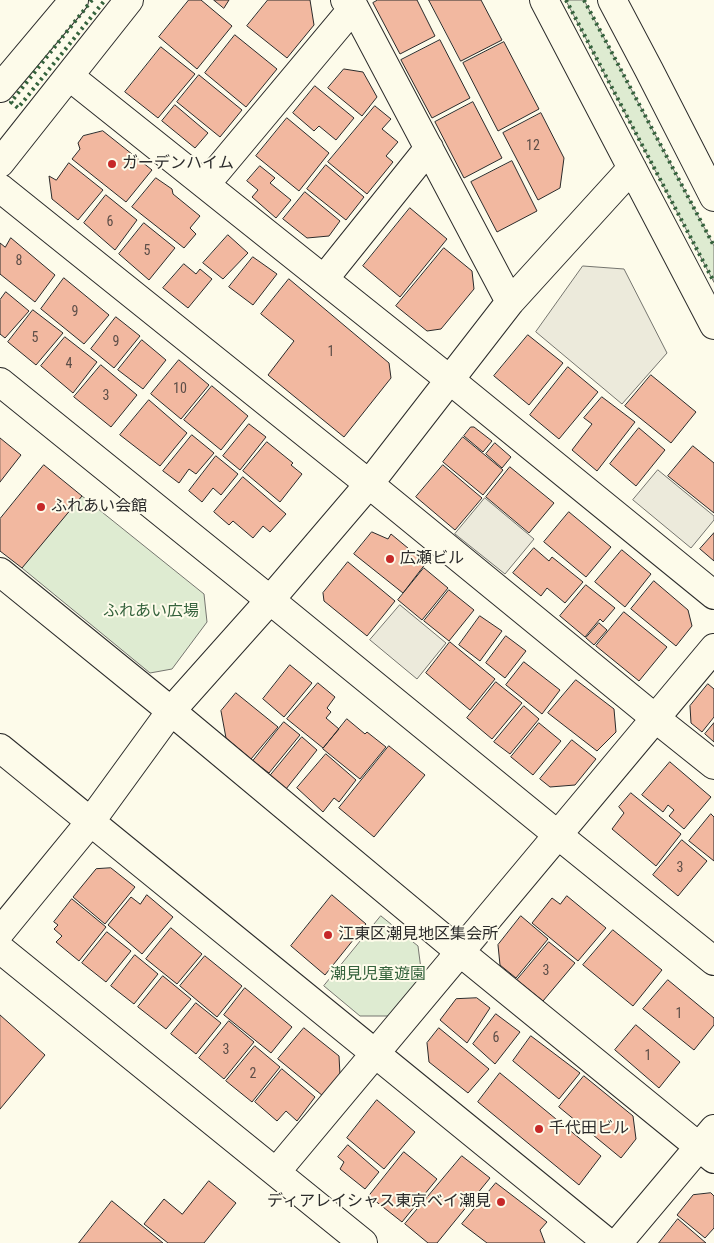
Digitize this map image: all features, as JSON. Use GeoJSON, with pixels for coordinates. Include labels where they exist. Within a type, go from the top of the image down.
{"type":"FeatureCollection","features":[{"type":"Feature","properties":{"kind":"street"},"geometry":{"type":"LineString","coordinates":[[0,88],[74,0]]}},
{"type":"Feature","properties":{"kind":"street"},"geometry":{"type":"LineString","coordinates":[[0,163],[129,0]]}},
{"type":"Feature","properties":{"kind":"street"},"geometry":{"type":"LineString","coordinates":[[544,0],[714,325]]}},
{"type":"Feature","properties":{"kind":"street"},"geometry":{"type":"LineString","coordinates":[[612,0],[714,197]]}},
{"type":"Feature","properties":{"kind":"street"},"geometry":{"type":"LineString","coordinates":[[206,184],[349,4],[429,148],[510,302]]}},
{"type":"Feature","properties":{"kind":"street"},"geometry":{"type":"LineString","coordinates":[[69,76],[450,380],[714,595]]}},
{"type":"Feature","properties":{"kind":"street"},"geometry":{"type":"LineString","coordinates":[[324,279],[429,148]]}},
{"type":"Feature","properties":{"kind":"street"},"geometry":{"type":"LineString","coordinates":[[0,932],[91,821],[171,712],[270,600],[368,484],[510,302],[632,168]]}},
{"type":"Feature","properties":{"kind":"street"},"geometry":{"type":"LineString","coordinates":[[0,188],[714,764]]}},
{"type":"Feature","properties":{"kind":"street"},"geometry":{"type":"LineString","coordinates":[[0,382],[714,961]]}},
{"type":"Feature","properties":{"kind":"street"},"geometry":{"type":"LineString","coordinates":[[0,572],[460,952],[709,1145],[618,1243]]}},
{"type":"Feature","properties":{"kind":"street"},"geometry":{"type":"LineString","coordinates":[[276,1172],[714,648]]}},
{"type":"Feature","properties":{"kind":"street"},"geometry":{"type":"LineString","coordinates":[[0,748],[608,1243]]}},
{"type":"Feature","properties":{"kind":"street"},"geometry":{"type":"LineString","coordinates":[[0,949],[363,1243]]}},
{"type":"Feature","properties":{"kind":"green space"},"geometry":{"type":"Polygon","coordinates":[[[566,0],[584,0],[714,246],[714,282],[566,0]]]}},
{"type":"Feature","properties":{"kind":"green space","name":"ふれあい広場"},"geometry":{"type":"Polygon","coordinates":[[[82,496],[204,594],[207,622],[172,669],[150,673],[22,568],[82,496]]]}},
{"type":"Feature","properties":{"kind":"green space","name":"潮見児童遊園"},"geometry":{"type":"Polygon","coordinates":[[[381,916],[418,946],[422,977],[390,1016],[360,1016],[324,986],[381,916]]]}},
{"type":"Feature","properties":{"kind":"shaded area"},"geometry":{"type":"Polygon","coordinates":[[[583,266],[624,269],[667,353],[622,404],[536,332],[583,266]]]}},
{"type":"Feature","properties":{"kind":"shaded area"},"geometry":{"type":"Polygon","coordinates":[[[658,470],[714,516],[714,520],[691,548],[633,500],[658,470]]]}},
{"type":"Feature","properties":{"kind":"shaded area"},"geometry":{"type":"Polygon","coordinates":[[[485,498],[534,539],[505,574],[455,534],[485,498]]]}},
{"type":"Feature","properties":{"kind":"shaded area"},"geometry":{"type":"Polygon","coordinates":[[[400,605],[446,643],[417,679],[370,640],[400,605]]]}},
{"type":"Feature","properties":{"kind":"building"},"geometry":{"type":"Polygon","coordinates":[[[189,0],[201,0],[232,26],[197,69],[159,37],[189,0]]]}},
{"type":"Feature","properties":{"kind":"building"},"geometry":{"type":"Polygon","coordinates":[[[214,0],[229,0],[224,8],[214,0]]]}},
{"type":"Feature","properties":{"kind":"building"},"geometry":{"type":"Polygon","coordinates":[[[268,0],[310,0],[314,25],[287,58],[247,26],[268,0]]]}},
{"type":"Feature","properties":{"kind":"building"},"geometry":{"type":"Polygon","coordinates":[[[378,0],[417,0],[435,36],[400,54],[373,3],[378,0]]]}},
{"type":"Feature","properties":{"kind":"building"},"geometry":{"type":"Polygon","coordinates":[[[429,0],[481,0],[502,40],[461,61],[429,0]]]}},
{"type":"Feature","properties":{"kind":"building"},"geometry":{"type":"Polygon","coordinates":[[[235,35],[277,69],[246,107],[205,73],[235,35]]]}},
{"type":"Feature","properties":{"kind":"building"},"geometry":{"type":"Polygon","coordinates":[[[440,40],[470,98],[432,118],[401,60],[440,40]]]}},
{"type":"Feature","properties":{"kind":"building"},"geometry":{"type":"Polygon","coordinates":[[[504,42],[539,109],[498,131],[463,63],[504,42]]]}},
{"type":"Feature","properties":{"kind":"building"},"geometry":{"type":"Polygon","coordinates":[[[161,47],[195,74],[158,118],[125,92],[161,47]]]}},
{"type":"Feature","properties":{"kind":"building"},"geometry":{"type":"Polygon","coordinates":[[[344,69],[363,72],[377,97],[362,116],[328,88],[344,69]]]}},
{"type":"Feature","properties":{"kind":"building"},"geometry":{"type":"Polygon","coordinates":[[[199,75],[242,110],[220,137],[177,102],[199,75]]]}},
{"type":"Feature","properties":{"kind":"building"},"geometry":{"type":"Polygon","coordinates":[[[315,86],[354,118],[336,140],[319,126],[314,131],[293,113],[315,86]]]}},
{"type":"Feature","properties":{"kind":"building"},"geometry":{"type":"Polygon","coordinates":[[[473,102],[502,158],[464,178],[435,122],[473,102]]]}},
{"type":"Feature","properties":{"kind":"building"},"geometry":{"type":"Polygon","coordinates":[[[175,105],[208,133],[195,148],[162,121],[175,105]]]}},
{"type":"Feature","properties":{"kind":"building"},"geometry":{"type":"Polygon","coordinates":[[[375,106],[391,119],[382,129],[398,142],[386,156],[393,162],[367,194],[328,162],[375,106]]]}},
{"type":"Feature","properties":{"kind":"building"},"geometry":{"type":"Polygon","coordinates":[[[541,113],[564,158],[560,188],[538,200],[503,133],[541,113]]]}},
{"type":"Feature","properties":{"kind":"building"},"geometry":{"type":"Polygon","coordinates":[[[287,118],[329,153],[299,191],[256,156],[287,118]]]}},
{"type":"Feature","properties":{"kind":"building","name":"ガーデンハイム"},"geometry":{"type":"Polygon","coordinates":[[[103,131],[152,170],[126,202],[72,159],[80,149],[78,143],[83,136],[103,131]]]}},
{"type":"Feature","properties":{"kind":"building"},"geometry":{"type":"Polygon","coordinates":[[[512,161],[537,211],[497,232],[471,182],[512,161]]]}},
{"type":"Feature","properties":{"kind":"building"},"geometry":{"type":"Polygon","coordinates":[[[69,163],[103,190],[78,220],[52,199],[49,176],[56,180],[69,163]]]}},
{"type":"Feature","properties":{"kind":"building"},"geometry":{"type":"Polygon","coordinates":[[[326,165],[364,197],[346,220],[307,189],[326,165]]]}},
{"type":"Feature","properties":{"kind":"building"},"geometry":{"type":"Polygon","coordinates":[[[260,166],[275,178],[270,183],[291,200],[276,218],[252,197],[258,190],[247,181],[260,166]]]}},
{"type":"Feature","properties":{"kind":"building"},"geometry":{"type":"Polygon","coordinates":[[[156,178],[172,189],[173,194],[200,216],[190,228],[196,234],[184,248],[132,207],[156,178]]]}},
{"type":"Feature","properties":{"kind":"building"},"geometry":{"type":"Polygon","coordinates":[[[305,192],[340,221],[329,236],[307,238],[283,219],[305,192]]]}},
{"type":"Feature","properties":{"kind":"building"},"geometry":{"type":"Polygon","coordinates":[[[106,195],[137,220],[115,250],[84,223],[106,195]]]}},
{"type":"Feature","properties":{"kind":"building"},"geometry":{"type":"Polygon","coordinates":[[[410,208],[447,239],[400,297],[363,266],[410,208]]]}},
{"type":"Feature","properties":{"kind":"building"},"geometry":{"type":"Polygon","coordinates":[[[144,223],[175,248],[149,280],[119,254],[144,223]]]}},
{"type":"Feature","properties":{"kind":"building"},"geometry":{"type":"Polygon","coordinates":[[[228,235],[248,253],[223,279],[203,263],[228,235]]]}},
{"type":"Feature","properties":{"kind":"building"},"geometry":{"type":"Polygon","coordinates":[[[11,238],[55,275],[35,302],[0,274],[0,243],[5,247],[11,238]]]}},
{"type":"Feature","properties":{"kind":"building"},"geometry":{"type":"Polygon","coordinates":[[[444,248],[472,271],[474,289],[441,329],[427,331],[396,306],[444,248]]]}},
{"type":"Feature","properties":{"kind":"building"},"geometry":{"type":"Polygon","coordinates":[[[253,257],[277,274],[253,305],[229,287],[253,257]]]}},
{"type":"Feature","properties":{"kind":"building"},"geometry":{"type":"Polygon","coordinates":[[[184,264],[196,274],[200,269],[212,279],[188,308],[163,288],[184,264]]]}},
{"type":"Feature","properties":{"kind":"building"},"geometry":{"type":"Polygon","coordinates":[[[64,278],[109,315],[84,344],[41,309],[64,278]]]}},
{"type":"Feature","properties":{"kind":"building"},"geometry":{"type":"Polygon","coordinates":[[[289,279],[389,363],[391,378],[344,437],[268,375],[294,341],[261,314],[289,279]]]}},
{"type":"Feature","properties":{"kind":"building"},"geometry":{"type":"Polygon","coordinates":[[[6,292],[29,311],[5,338],[0,334],[0,300],[6,292]]]}},
{"type":"Feature","properties":{"kind":"building"},"geometry":{"type":"Polygon","coordinates":[[[33,310],[63,333],[36,365],[8,342],[33,310]]]}},
{"type":"Feature","properties":{"kind":"building"},"geometry":{"type":"Polygon","coordinates":[[[116,317],[140,336],[114,368],[91,349],[116,317]]]}},
{"type":"Feature","properties":{"kind":"building"},"geometry":{"type":"Polygon","coordinates":[[[528,335],[563,363],[529,405],[494,376],[528,335]]]}},
{"type":"Feature","properties":{"kind":"building"},"geometry":{"type":"Polygon","coordinates":[[[65,337],[97,362],[73,393],[41,366],[65,337]]]}},
{"type":"Feature","properties":{"kind":"building"},"geometry":{"type":"Polygon","coordinates":[[[142,340],[166,360],[143,389],[118,370],[142,340]]]}},
{"type":"Feature","properties":{"kind":"building"},"geometry":{"type":"Polygon","coordinates":[[[179,360],[209,385],[181,419],[151,394],[179,360]]]}},
{"type":"Feature","properties":{"kind":"building"},"geometry":{"type":"Polygon","coordinates":[[[101,365],[137,395],[111,427],[74,397],[101,365]]]}},
{"type":"Feature","properties":{"kind":"building"},"geometry":{"type":"Polygon","coordinates":[[[568,367],[598,392],[559,439],[530,415],[568,367]]]}},
{"type":"Feature","properties":{"kind":"building"},"geometry":{"type":"Polygon","coordinates":[[[651,375],[696,412],[671,443],[625,406],[651,375]]]}},
{"type":"Feature","properties":{"kind":"building"},"geometry":{"type":"Polygon","coordinates":[[[212,386],[248,416],[221,450],[184,420],[212,386]]]}},
{"type":"Feature","properties":{"kind":"building"},"geometry":{"type":"Polygon","coordinates":[[[602,397],[635,422],[597,471],[572,450],[592,424],[584,418],[602,397]]]}},
{"type":"Feature","properties":{"kind":"building"},"geometry":{"type":"Polygon","coordinates":[[[149,400],[187,433],[160,466],[120,435],[149,400]]]}},
{"type":"Feature","properties":{"kind":"building"},"geometry":{"type":"Polygon","coordinates":[[[249,424],[266,437],[240,470],[223,456],[249,424]]]}},
{"type":"Feature","properties":{"kind":"building"},"geometry":{"type":"Polygon","coordinates":[[[471,427],[474,427],[492,441],[483,452],[464,436],[471,427]]]}},
{"type":"Feature","properties":{"kind":"building"},"geometry":{"type":"Polygon","coordinates":[[[639,428],[665,450],[636,486],[610,464],[639,428]]]}},
{"type":"Feature","properties":{"kind":"building"},"geometry":{"type":"Polygon","coordinates":[[[192,435],[214,453],[196,474],[189,469],[179,483],[163,471],[192,435]]]}},
{"type":"Feature","properties":{"kind":"building"},"geometry":{"type":"Polygon","coordinates":[[[463,437],[503,470],[483,495],[443,462],[463,437]]]}},
{"type":"Feature","properties":{"kind":"building"},"geometry":{"type":"Polygon","coordinates":[[[0,438],[21,455],[0,482],[0,438]]]}},
{"type":"Feature","properties":{"kind":"building"},"geometry":{"type":"Polygon","coordinates":[[[267,442],[293,463],[291,465],[302,474],[280,502],[243,471],[267,442]]]}},
{"type":"Feature","properties":{"kind":"building"},"geometry":{"type":"Polygon","coordinates":[[[495,443],[511,457],[502,468],[486,454],[495,443]]]}},
{"type":"Feature","properties":{"kind":"building"},"geometry":{"type":"Polygon","coordinates":[[[693,446],[714,463],[714,513],[668,476],[693,446]]]}},
{"type":"Feature","properties":{"kind":"building"},"geometry":{"type":"Polygon","coordinates":[[[216,456],[238,474],[221,495],[213,488],[202,502],[189,491],[216,456]]]}},
{"type":"Feature","properties":{"kind":"building","name":"ふれあい会館"},"geometry":{"type":"Polygon","coordinates":[[[44,465],[82,496],[22,568],[0,551],[0,519],[44,465]]]}},
{"type":"Feature","properties":{"kind":"building"},"geometry":{"type":"Polygon","coordinates":[[[443,465],[482,498],[455,530],[416,497],[443,465]]]}},
{"type":"Feature","properties":{"kind":"building"},"geometry":{"type":"Polygon","coordinates":[[[510,467],[554,503],[529,533],[486,497],[510,467]]]}},
{"type":"Feature","properties":{"kind":"building"},"geometry":{"type":"Polygon","coordinates":[[[243,477],[286,514],[270,532],[263,526],[253,538],[233,521],[229,525],[214,512],[243,477]]]}},
{"type":"Feature","properties":{"kind":"building"},"geometry":{"type":"Polygon","coordinates":[[[569,512],[611,547],[586,577],[544,542],[569,512]]]}},
{"type":"Feature","properties":{"kind":"building","name":"広瀬ビル"},"geometry":{"type":"Polygon","coordinates":[[[372,532],[388,539],[391,534],[426,563],[403,593],[354,554],[372,532]]]}},
{"type":"Feature","properties":{"kind":"building"},"geometry":{"type":"Polygon","coordinates":[[[714,533],[714,561],[700,549],[714,533]]]}},
{"type":"Feature","properties":{"kind":"building"},"geometry":{"type":"Polygon","coordinates":[[[534,548],[549,561],[552,557],[583,582],[565,603],[547,588],[541,596],[513,573],[534,548]]]}},
{"type":"Feature","properties":{"kind":"building"},"geometry":{"type":"Polygon","coordinates":[[[622,550],[651,574],[625,607],[595,582],[622,550]]]}},
{"type":"Feature","properties":{"kind":"building"},"geometry":{"type":"Polygon","coordinates":[[[348,562],[395,601],[367,636],[324,601],[323,593],[348,562]]]}},
{"type":"Feature","properties":{"kind":"building"},"geometry":{"type":"Polygon","coordinates":[[[424,568],[448,588],[422,620],[398,600],[424,568]]]}},
{"type":"Feature","properties":{"kind":"building"},"geometry":{"type":"Polygon","coordinates":[[[654,581],[688,610],[692,626],[676,646],[631,609],[654,581]]]}},
{"type":"Feature","properties":{"kind":"building"},"geometry":{"type":"Polygon","coordinates":[[[586,585],[615,608],[603,622],[600,619],[585,637],[560,616],[586,585]]]}},
{"type":"Feature","properties":{"kind":"building"},"geometry":{"type":"Polygon","coordinates":[[[449,590],[474,610],[449,641],[424,621],[449,590]]]}},
{"type":"Feature","properties":{"kind":"building"},"geometry":{"type":"Polygon","coordinates":[[[624,612],[667,647],[639,681],[596,646],[624,612]]]}},
{"type":"Feature","properties":{"kind":"building"},"geometry":{"type":"Polygon","coordinates":[[[480,616],[502,631],[480,661],[459,645],[480,616]]]}},
{"type":"Feature","properties":{"kind":"building"},"geometry":{"type":"Polygon","coordinates":[[[599,623],[607,630],[594,645],[586,638],[599,623]]]}},
{"type":"Feature","properties":{"kind":"building"},"geometry":{"type":"Polygon","coordinates":[[[506,636],[526,651],[505,678],[486,663],[506,636]]]}},
{"type":"Feature","properties":{"kind":"building"},"geometry":{"type":"Polygon","coordinates":[[[450,642],[495,679],[470,710],[426,673],[450,642]]]}},
{"type":"Feature","properties":{"kind":"building"},"geometry":{"type":"Polygon","coordinates":[[[524,662],[560,690],[542,714],[506,685],[524,662]]]}},
{"type":"Feature","properties":{"kind":"building"},"geometry":{"type":"Polygon","coordinates":[[[290,665],[312,683],[284,717],[263,699],[290,665]]]}},
{"type":"Feature","properties":{"kind":"building"},"geometry":{"type":"Polygon","coordinates":[[[576,680],[614,709],[616,732],[597,751],[548,713],[576,680]]]}},
{"type":"Feature","properties":{"kind":"building"},"geometry":{"type":"Polygon","coordinates":[[[496,682],[522,703],[492,739],[467,718],[496,682]]]}},
{"type":"Feature","properties":{"kind":"building"},"geometry":{"type":"Polygon","coordinates":[[[318,683],[335,697],[327,708],[331,712],[326,718],[339,729],[323,748],[287,719],[318,683]]]}},
{"type":"Feature","properties":{"kind":"building"},"geometry":{"type":"Polygon","coordinates":[[[708,684],[714,689],[714,717],[702,732],[691,723],[690,706],[708,684]]]}},
{"type":"Feature","properties":{"kind":"building"},"geometry":{"type":"Polygon","coordinates":[[[236,693],[278,727],[251,759],[226,738],[221,711],[236,693]]]}},
{"type":"Feature","properties":{"kind":"building"},"geometry":{"type":"Polygon","coordinates":[[[524,706],[539,719],[510,754],[494,742],[524,706]]]}},
{"type":"Feature","properties":{"kind":"building"},"geometry":{"type":"Polygon","coordinates":[[[347,719],[365,734],[367,732],[386,747],[360,779],[323,749],[347,719]]]}},
{"type":"Feature","properties":{"kind":"building"},"geometry":{"type":"Polygon","coordinates":[[[284,722],[300,735],[269,773],[253,761],[284,722]]]}},
{"type":"Feature","properties":{"kind":"building"},"geometry":{"type":"Polygon","coordinates":[[[539,723],[561,741],[533,775],[511,757],[539,723]]]}},
{"type":"Feature","properties":{"kind":"building"},"geometry":{"type":"Polygon","coordinates":[[[714,723],[714,742],[705,734],[714,723]]]}},
{"type":"Feature","properties":{"kind":"building"},"geometry":{"type":"Polygon","coordinates":[[[302,737],[317,750],[286,789],[270,776],[302,737]]]}},
{"type":"Feature","properties":{"kind":"building"},"geometry":{"type":"Polygon","coordinates":[[[572,740],[596,759],[575,785],[550,787],[540,779],[572,740]]]}},
{"type":"Feature","properties":{"kind":"building"},"geometry":{"type":"Polygon","coordinates":[[[389,746],[425,775],[374,837],[339,808],[389,746]]]}},
{"type":"Feature","properties":{"kind":"building"},"geometry":{"type":"Polygon","coordinates":[[[326,754],[356,780],[339,802],[334,798],[323,812],[297,788],[326,754]]]}},
{"type":"Feature","properties":{"kind":"building"},"geometry":{"type":"Polygon","coordinates":[[[670,762],[711,797],[684,829],[669,816],[674,810],[668,805],[663,812],[642,795],[670,762]]]}},
{"type":"Feature","properties":{"kind":"building"},"geometry":{"type":"Polygon","coordinates":[[[631,793],[681,834],[656,866],[612,829],[624,813],[619,807],[631,793]]]}},
{"type":"Feature","properties":{"kind":"building"},"geometry":{"type":"Polygon","coordinates":[[[711,814],[714,817],[714,861],[689,841],[711,814]]]}},
{"type":"Feature","properties":{"kind":"building"},"geometry":{"type":"Polygon","coordinates":[[[682,840],[707,861],[678,896],[653,875],[682,840]]]}},
{"type":"Feature","properties":{"kind":"building"},"geometry":{"type":"Polygon","coordinates":[[[111,868],[135,887],[105,924],[73,897],[96,869],[111,868]]]}},
{"type":"Feature","properties":{"kind":"building"},"geometry":{"type":"Polygon","coordinates":[[[147,895],[173,917],[142,954],[108,925],[131,897],[140,904],[147,895]]]}},
{"type":"Feature","properties":{"kind":"building","name":"江東区潮見地区集会所"},"geometry":{"type":"Polygon","coordinates":[[[332,895],[366,924],[325,975],[291,946],[332,895]]]}},
{"type":"Feature","properties":{"kind":"building"},"geometry":{"type":"Polygon","coordinates":[[[567,896],[606,928],[578,961],[532,923],[552,898],[560,904],[567,896]]]}},
{"type":"Feature","properties":{"kind":"building"},"geometry":{"type":"Polygon","coordinates":[[[72,899],[106,927],[79,961],[56,942],[62,936],[54,929],[58,925],[54,922],[72,899]]]}},
{"type":"Feature","properties":{"kind":"building"},"geometry":{"type":"Polygon","coordinates":[[[521,916],[548,939],[516,978],[500,965],[498,945],[521,916]]]}},
{"type":"Feature","properties":{"kind":"building"},"geometry":{"type":"Polygon","coordinates":[[[171,928],[202,954],[177,984],[146,959],[171,928]]]}},
{"type":"Feature","properties":{"kind":"building"},"geometry":{"type":"Polygon","coordinates":[[[613,930],[662,970],[633,1006],[583,965],[613,930]]]}},
{"type":"Feature","properties":{"kind":"building"},"geometry":{"type":"Polygon","coordinates":[[[107,932],[131,951],[106,982],[82,963],[107,932]]]}},
{"type":"Feature","properties":{"kind":"building"},"geometry":{"type":"Polygon","coordinates":[[[549,942],[575,963],[543,1001],[517,980],[549,942]]]}},
{"type":"Feature","properties":{"kind":"building"},"geometry":{"type":"Polygon","coordinates":[[[135,955],[158,974],[134,1004],[111,986],[135,955]]]}},
{"type":"Feature","properties":{"kind":"building"},"geometry":{"type":"Polygon","coordinates":[[[205,956],[242,986],[217,1017],[180,986],[205,956]]]}},
{"type":"Feature","properties":{"kind":"building"},"geometry":{"type":"Polygon","coordinates":[[[163,976],[191,999],[166,1029],[138,1007],[163,976]]]}},
{"type":"Feature","properties":{"kind":"building"},"geometry":{"type":"Polygon","coordinates":[[[668,980],[714,1018],[714,1025],[694,1050],[643,1009],[668,980]]]}},
{"type":"Feature","properties":{"kind":"building"},"geometry":{"type":"Polygon","coordinates":[[[245,988],[292,1027],[271,1053],[224,1015],[245,988]]]}},
{"type":"Feature","properties":{"kind":"building"},"geometry":{"type":"Polygon","coordinates":[[[477,998],[490,1008],[467,1043],[440,1020],[456,999],[477,998]]]}},
{"type":"Feature","properties":{"kind":"building"},"geometry":{"type":"Polygon","coordinates":[[[196,1003],[221,1023],[196,1054],[171,1034],[196,1003]]]}},
{"type":"Feature","properties":{"kind":"building"},"geometry":{"type":"Polygon","coordinates":[[[496,1014],[520,1032],[495,1064],[473,1044],[496,1014]]]}},
{"type":"Feature","properties":{"kind":"building"},"geometry":{"type":"Polygon","coordinates":[[[0,1015],[45,1055],[0,1109],[0,1015]]]}},
{"type":"Feature","properties":{"kind":"building"},"geometry":{"type":"Polygon","coordinates":[[[229,1021],[254,1042],[224,1079],[199,1058],[229,1021]]]}},
{"type":"Feature","properties":{"kind":"building"},"geometry":{"type":"Polygon","coordinates":[[[636,1025],[680,1062],[659,1088],[615,1050],[636,1025]]]}},
{"type":"Feature","properties":{"kind":"building"},"geometry":{"type":"Polygon","coordinates":[[[304,1028],[339,1056],[340,1075],[323,1096],[278,1059],[304,1028]]]}},
{"type":"Feature","properties":{"kind":"building"},"geometry":{"type":"Polygon","coordinates":[[[439,1028],[489,1069],[468,1093],[429,1062],[427,1043],[439,1028]]]}},
{"type":"Feature","properties":{"kind":"building"},"geometry":{"type":"Polygon","coordinates":[[[531,1036],[580,1073],[559,1099],[513,1061],[531,1036]]]}},
{"type":"Feature","properties":{"kind":"building"},"geometry":{"type":"Polygon","coordinates":[[[255,1046],[280,1067],[252,1102],[226,1081],[255,1046]]]}},
{"type":"Feature","properties":{"kind":"building"},"geometry":{"type":"Polygon","coordinates":[[[282,1069],[315,1097],[297,1121],[286,1111],[277,1121],[255,1102],[282,1069]]]}},
{"type":"Feature","properties":{"kind":"building","name":"千代田ビル"},"geometry":{"type":"Polygon","coordinates":[[[500,1073],[601,1156],[579,1185],[478,1102],[500,1073]]]}},
{"type":"Feature","properties":{"kind":"building"},"geometry":{"type":"Polygon","coordinates":[[[584,1076],[633,1116],[636,1139],[621,1158],[559,1107],[584,1076]]]}},
{"type":"Feature","properties":{"kind":"building"},"geometry":{"type":"Polygon","coordinates":[[[377,1100],[415,1132],[384,1169],[347,1138],[377,1100]]]}},
{"type":"Feature","properties":{"kind":"building"},"geometry":{"type":"Polygon","coordinates":[[[348,1145],[379,1172],[365,1189],[340,1169],[344,1162],[338,1157],[348,1145]]]}},
{"type":"Feature","properties":{"kind":"building"},"geometry":{"type":"Polygon","coordinates":[[[404,1152],[437,1179],[402,1222],[369,1196],[404,1152]]]}},
{"type":"Feature","properties":{"kind":"building"},"geometry":{"type":"Polygon","coordinates":[[[462,1156],[490,1178],[437,1243],[428,1243],[405,1224],[462,1156]]]}},
{"type":"Feature","properties":{"kind":"building"},"geometry":{"type":"Polygon","coordinates":[[[209,1181],[236,1203],[204,1243],[168,1243],[144,1224],[164,1199],[182,1214],[209,1181]]]}},
{"type":"Feature","properties":{"kind":"building","name":"ディアレイシャス東京ベイ潮見"},"geometry":{"type":"Polygon","coordinates":[[[496,1183],[547,1222],[540,1230],[545,1243],[487,1243],[462,1224],[496,1183]]]}},
{"type":"Feature","properties":{"kind":"building"},"geometry":{"type":"Polygon","coordinates":[[[711,1193],[714,1196],[714,1228],[705,1238],[677,1215],[693,1195],[711,1193]]]}},
{"type":"Feature","properties":{"kind":"building"},"geometry":{"type":"Polygon","coordinates":[[[112,1201],[163,1243],[79,1243],[112,1201]]]}},
{"type":"Feature","properties":{"kind":"building"},"geometry":{"type":"Polygon","coordinates":[[[678,1219],[706,1243],[659,1243],[678,1219]]]}},
{"type":"Feature","properties":{"kind":"hedge"},"geometry":{"type":"LineString","coordinates":[[92,0],[11,102],[18,108],[105,0]]}},
{"type":"Feature","properties":{"kind":"hedge"},"geometry":{"type":"LineString","coordinates":[[566,0],[714,282]]}},
{"type":"Feature","properties":{"kind":"hedge"},"geometry":{"type":"LineString","coordinates":[[584,0],[714,246]]}},
{"type":"Feature","properties":{"kind":"place","name":"ガーデンハイム"},"geometry":{"type":"Point","coordinates":[112,164]}},
{"type":"Feature","properties":{"kind":"place","name":"ふれあい会館"},"geometry":{"type":"Point","coordinates":[41,507]}},
{"type":"Feature","properties":{"kind":"place","name":"広瀬ビル"},"geometry":{"type":"Point","coordinates":[390,559]}},
{"type":"Feature","properties":{"kind":"place","name":"江東区潮見地区集会所"},"geometry":{"type":"Point","coordinates":[328,935]}},
{"type":"Feature","properties":{"kind":"place","name":"千代田ビル"},"geometry":{"type":"Point","coordinates":[539,1129]}},
{"type":"Feature","properties":{"kind":"place","name":"ディアレイシャス東京ベイ潮見"},"geometry":{"type":"Point","coordinates":[501,1202]}}]}
